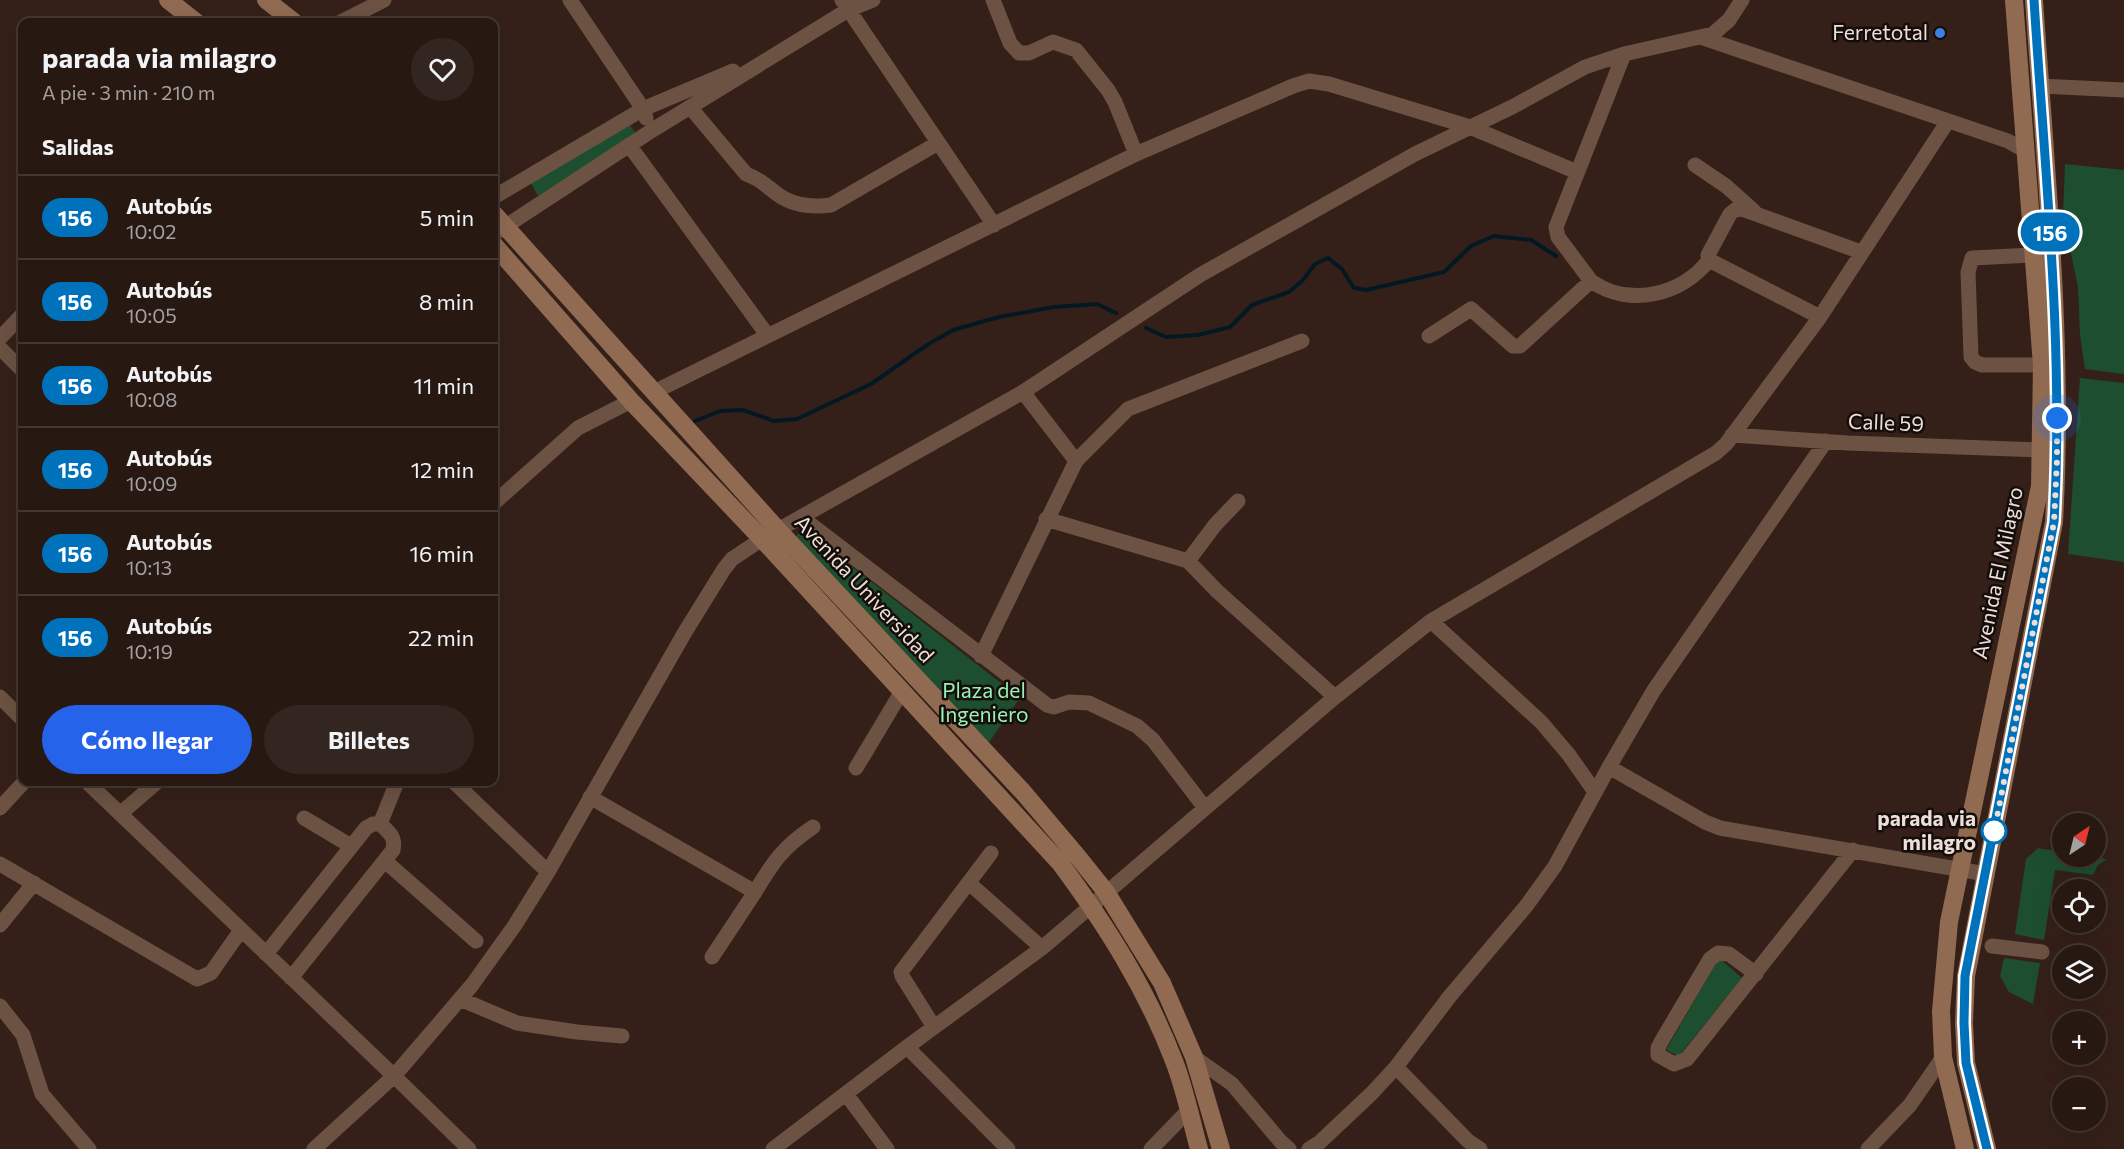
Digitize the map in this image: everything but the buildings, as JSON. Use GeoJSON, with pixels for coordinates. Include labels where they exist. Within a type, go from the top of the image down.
{"type":"FeatureCollection","features":[{"type":"Feature","properties":{"kind":"street"},"geometry":{"type":"LineString","coordinates":[[168,0],[191,18]]}},
{"type":"Feature","properties":{"kind":"street"},"geometry":{"type":"LineString","coordinates":[[266,0],[289,18]]}},
{"type":"Feature","properties":{"kind":"street"},"geometry":{"type":"LineString","coordinates":[[349,18],[384,0]]}},
{"type":"Feature","properties":{"kind":"street"},"geometry":{"type":"LineString","coordinates":[[570,0],[643,109],[651,131]]}},
{"type":"Feature","properties":{"kind":"street"},"geometry":{"type":"LineString","coordinates":[[498,224],[779,51],[845,5],[873,0]]}},
{"type":"Feature","properties":{"kind":"street"},"geometry":{"type":"LineString","coordinates":[[993,0],[1010,43],[1019,53],[1029,54],[1053,42],[1076,50],[1115,102],[1136,154]]}},
{"type":"Feature","properties":{"kind":"street"},"geometry":{"type":"LineString","coordinates":[[314,1149],[394,1076],[460,999],[515,925],[548,872],[685,632],[732,559],[770,534],[1023,392],[1200,274],[1415,154],[1585,67],[1624,54],[1713,34],[1729,20],[1742,0]]}},
{"type":"Feature","properties":{"kind":"street","name":"Avenida El Milagro"},"geometry":{"type":"LineString","coordinates":[[1965,1149],[1943,1057],[1941,1011],[1948,933],[2040,486],[2042,365],[2014,0]]}},
{"type":"Feature","properties":{"kind":"street","name":"Avenida El Milagro"},"geometry":{"type":"LineString","coordinates":[[1987,1149],[1966,1063],[1965,976],[2054,522],[2057,460],[2057,335],[2034,0]]}},
{"type":"Feature","properties":{"kind":"street"},"geometry":{"type":"LineString","coordinates":[[845,5],[994,225]]}},
{"type":"Feature","properties":{"kind":"street"},"geometry":{"type":"LineString","coordinates":[[1700,37],[2008,141],[2024,150]]}},
{"type":"Feature","properties":{"kind":"street"},"geometry":{"type":"LineString","coordinates":[[498,195],[643,109],[779,51]]}},
{"type":"Feature","properties":{"kind":"street"},"geometry":{"type":"LineString","coordinates":[[1624,54],[1556,227],[1556,233],[1592,281],[1602,289],[1630,296],[1662,294],[1688,280],[1703,268],[1730,214],[1742,209],[1861,252]]}},
{"type":"Feature","properties":{"kind":"street"},"geometry":{"type":"LineString","coordinates":[[654,393],[1136,154],[1309,81],[1329,84],[1470,127],[1577,172]]}},
{"type":"Feature","properties":{"kind":"street"},"geometry":{"type":"LineString","coordinates":[[2040,86],[2124,90]]}},
{"type":"Feature","properties":{"kind":"street"},"geometry":{"type":"LineString","coordinates":[[690,106],[746,174],[759,179],[786,200],[815,207],[831,205],[938,143]]}},
{"type":"Feature","properties":{"kind":"street"},"geometry":{"type":"LineString","coordinates":[[773,1149],[1042,948],[1335,697],[1431,621],[1716,453],[1820,317],[1948,121]]}},
{"type":"Feature","properties":{"kind":"street"},"geometry":{"type":"LineString","coordinates":[[629,145],[768,336]]}},
{"type":"Feature","properties":{"kind":"street"},"geometry":{"type":"LineString","coordinates":[[1695,165],[1726,186],[1759,215]]}},
{"type":"Feature","properties":{"kind":"street","name":"Avenida Universidad"},"geometry":{"type":"LineString","coordinates":[[498,226],[654,393],[902,691],[1060,863],[1140,983],[1175,1062],[1199,1149]]}},
{"type":"Feature","properties":{"kind":"street","name":"Avenida Universidad"},"geometry":{"type":"LineString","coordinates":[[498,250],[631,401],[770,534],[1023,792],[1106,892],[1162,983],[1194,1057],[1221,1149]]}},
{"type":"Feature","properties":{"kind":"street"},"geometry":{"type":"LineString","coordinates":[[2033,255],[1972,258],[1969,262],[1971,357],[1982,365],[2042,365]]}},
{"type":"Feature","properties":{"kind":"street"},"geometry":{"type":"LineString","coordinates":[[1709,260],[1820,317]]}},
{"type":"Feature","properties":{"kind":"street"},"geometry":{"type":"LineString","coordinates":[[1429,336],[1471,309],[1517,347],[1592,281]]}},
{"type":"Feature","properties":{"kind":"street"},"geometry":{"type":"LineString","coordinates":[[0,338],[18,319]]}},
{"type":"Feature","properties":{"kind":"street"},"geometry":{"type":"LineString","coordinates":[[981,656],[1076,461],[1128,409],[1302,341]]}},
{"type":"Feature","properties":{"kind":"street"},"geometry":{"type":"LineString","coordinates":[[0,348],[18,366]]}},
{"type":"Feature","properties":{"kind":"street"},"geometry":{"type":"LineString","coordinates":[[1023,392],[1076,461]]}},
{"type":"Feature","properties":{"kind":"street"},"geometry":{"type":"LineString","coordinates":[[498,499],[578,428],[631,401]]}},
{"type":"Feature","properties":{"kind":"street","name":"Calle 59"},"geometry":{"type":"LineString","coordinates":[[1732,435],[2039,450]]}},
{"type":"Feature","properties":{"kind":"street"},"geometry":{"type":"LineString","coordinates":[[1309,1149],[1320,1142],[1372,1093],[1396,1067],[1450,996],[1527,905],[1555,866],[1654,690],[1826,441]]}},
{"type":"Feature","properties":{"kind":"street"},"geometry":{"type":"LineString","coordinates":[[1188,561],[1215,525],[1238,501]]}},
{"type":"Feature","properties":{"kind":"street"},"geometry":{"type":"LineString","coordinates":[[801,517],[1047,705],[1054,707],[1069,702],[1089,703],[1137,726],[1153,740],[1205,808]]}},
{"type":"Feature","properties":{"kind":"street"},"geometry":{"type":"LineString","coordinates":[[1046,519],[1188,561],[1217,591],[1335,697]]}},
{"type":"Feature","properties":{"kind":"street"},"geometry":{"type":"LineString","coordinates":[[1431,621],[1541,722],[1569,755],[1595,792]]}},
{"type":"Feature","properties":{"kind":"street"},"geometry":{"type":"LineString","coordinates":[[856,768],[902,691]]}},
{"type":"Feature","properties":{"kind":"street"},"geometry":{"type":"LineString","coordinates":[[0,697],[18,715]]}},
{"type":"Feature","properties":{"kind":"street"},"geometry":{"type":"LineString","coordinates":[[1609,767],[1705,822],[1720,828],[1986,874]]}},
{"type":"Feature","properties":{"kind":"street"},"geometry":{"type":"LineString","coordinates":[[0,808],[20,786]]}},
{"type":"Feature","properties":{"kind":"street"},"geometry":{"type":"LineString","coordinates":[[91,786],[469,1149]]}},
{"type":"Feature","properties":{"kind":"street"},"geometry":{"type":"LineString","coordinates":[[120,814],[152,786]]}},
{"type":"Feature","properties":{"kind":"street"},"geometry":{"type":"LineString","coordinates":[[380,824],[395,786]]}},
{"type":"Feature","properties":{"kind":"street"},"geometry":{"type":"LineString","coordinates":[[458,786],[548,872]]}},
{"type":"Feature","properties":{"kind":"street"},"geometry":{"type":"LineString","coordinates":[[590,797],[755,892]]}},
{"type":"Feature","properties":{"kind":"street"},"geometry":{"type":"LineString","coordinates":[[304,818],[351,846]]}},
{"type":"Feature","properties":{"kind":"street"},"geometry":{"type":"LineString","coordinates":[[266,954],[366,828],[373,824],[380,824],[392,834],[393,850],[291,978]]}},
{"type":"Feature","properties":{"kind":"street"},"geometry":{"type":"LineString","coordinates":[[712,957],[774,861],[792,841],[813,827]]}},
{"type":"Feature","properties":{"kind":"street"},"geometry":{"type":"LineString","coordinates":[[1756,974],[1729,954],[1718,953],[1710,959],[1661,1042],[1658,1048],[1659,1055],[1674,1064],[1687,1059],[1756,974],[1853,850]]}},
{"type":"Feature","properties":{"kind":"street"},"geometry":{"type":"LineString","coordinates":[[934,1027],[901,972],[991,853]]}},
{"type":"Feature","properties":{"kind":"street"},"geometry":{"type":"LineString","coordinates":[[385,861],[476,941]]}},
{"type":"Feature","properties":{"kind":"street"},"geometry":{"type":"LineString","coordinates":[[0,864],[197,979],[211,973],[241,930]]}},
{"type":"Feature","properties":{"kind":"street"},"geometry":{"type":"LineString","coordinates":[[0,925],[34,883]]}},
{"type":"Feature","properties":{"kind":"street"},"geometry":{"type":"LineString","coordinates":[[969,883],[1042,948]]}},
{"type":"Feature","properties":{"kind":"street"},"geometry":{"type":"LineString","coordinates":[[1992,946],[2042,952]]}},
{"type":"Feature","properties":{"kind":"street"},"geometry":{"type":"LineString","coordinates":[[460,999],[517,1023],[622,1036]]}},
{"type":"Feature","properties":{"kind":"street"},"geometry":{"type":"LineString","coordinates":[[0,1006],[23,1035],[42,1094],[89,1149]]}},
{"type":"Feature","properties":{"kind":"street"},"geometry":{"type":"LineString","coordinates":[[907,1047],[1008,1149]]}},
{"type":"Feature","properties":{"kind":"street"},"geometry":{"type":"LineString","coordinates":[[1194,1057],[1232,1084],[1289,1149]]}},
{"type":"Feature","properties":{"kind":"street"},"geometry":{"type":"LineString","coordinates":[[1868,1149],[1910,1105],[1943,1057]]}},
{"type":"Feature","properties":{"kind":"street"},"geometry":{"type":"LineString","coordinates":[[1396,1067],[1467,1142],[1480,1149]]}},
{"type":"Feature","properties":{"kind":"street"},"geometry":{"type":"LineString","coordinates":[[846,1094],[887,1149]]}},
{"type":"Feature","properties":{"kind":"street"},"geometry":{"type":"LineString","coordinates":[[1151,1149],[1188,1111]]}},
{"type":"Feature","properties":{"kind":"green space"},"geometry":{"type":"Polygon","coordinates":[[[630,125],[636,134],[538,196],[530,181],[630,125]]]}},
{"type":"Feature","properties":{"kind":"green space"},"geometry":{"type":"Polygon","coordinates":[[[2065,164],[2124,170],[2124,374],[2085,369],[2080,335],[2078,287],[2063,216],[2065,164]]]}},
{"type":"Feature","properties":{"kind":"green space"},"geometry":{"type":"Polygon","coordinates":[[[2080,378],[2124,383],[2124,562],[2068,554],[2080,378]]]}},
{"type":"Feature","properties":{"kind":"green space","name":"Plaza del Ingeniero"},"geometry":{"type":"Polygon","coordinates":[[[804,529],[1020,698],[987,745],[795,537],[804,529]]]}},
{"type":"Feature","properties":{"kind":"green space"},"geometry":{"type":"Polygon","coordinates":[[[2038,848],[2052,850],[2052,867],[2097,867],[2093,875],[2055,870],[2044,940],[2015,934],[2026,859],[2038,848]]]}},
{"type":"Feature","properties":{"kind":"green space"},"geometry":{"type":"Polygon","coordinates":[[[1719,958],[1742,978],[1679,1056],[1666,1050],[1719,958]]]}},
{"type":"Feature","properties":{"kind":"green space"},"geometry":{"type":"Polygon","coordinates":[[[2004,958],[2040,963],[2033,1004],[2009,992],[2000,976],[2004,958]]]}},
{"type":"Feature","properties":{"kind":"waterway"},"geometry":{"type":"LineString","coordinates":[[1146,328],[1166,337],[1198,335],[1230,327],[1252,305],[1289,292],[1302,281],[1315,264],[1328,258],[1342,269],[1354,288],[1366,290],[1444,272],[1471,246],[1494,236],[1531,240],[1556,256]]}},
{"type":"Feature","properties":{"kind":"waterway"},"geometry":{"type":"LineString","coordinates":[[695,421],[720,411],[743,410],[774,421],[797,419],[871,384],[953,330],[999,317],[1054,307],[1097,304],[1116,313]]}},
{"type":"Feature","properties":{"kind":"bus line","name":"156"},"geometry":{"type":"LineString","coordinates":[[1987,1149],[1966,1063],[1965,976],[2054,522],[2057,460],[2057,335],[2034,0]]}},
{"type":"Feature","properties":{"kind":"place","name":"Ferretotal"},"geometry":{"type":"Point","coordinates":[1940,33]}},
{"type":"Feature","properties":{"kind":"place","name":"parada via milagro"},"geometry":{"type":"Point","coordinates":[1994,831]}},
{"type":"Feature","properties":{"kind":"route"},"geometry":{"type":"LineString","coordinates":[[1994,831],[1994,833],[2054,522],[2057,418]]}}]}
